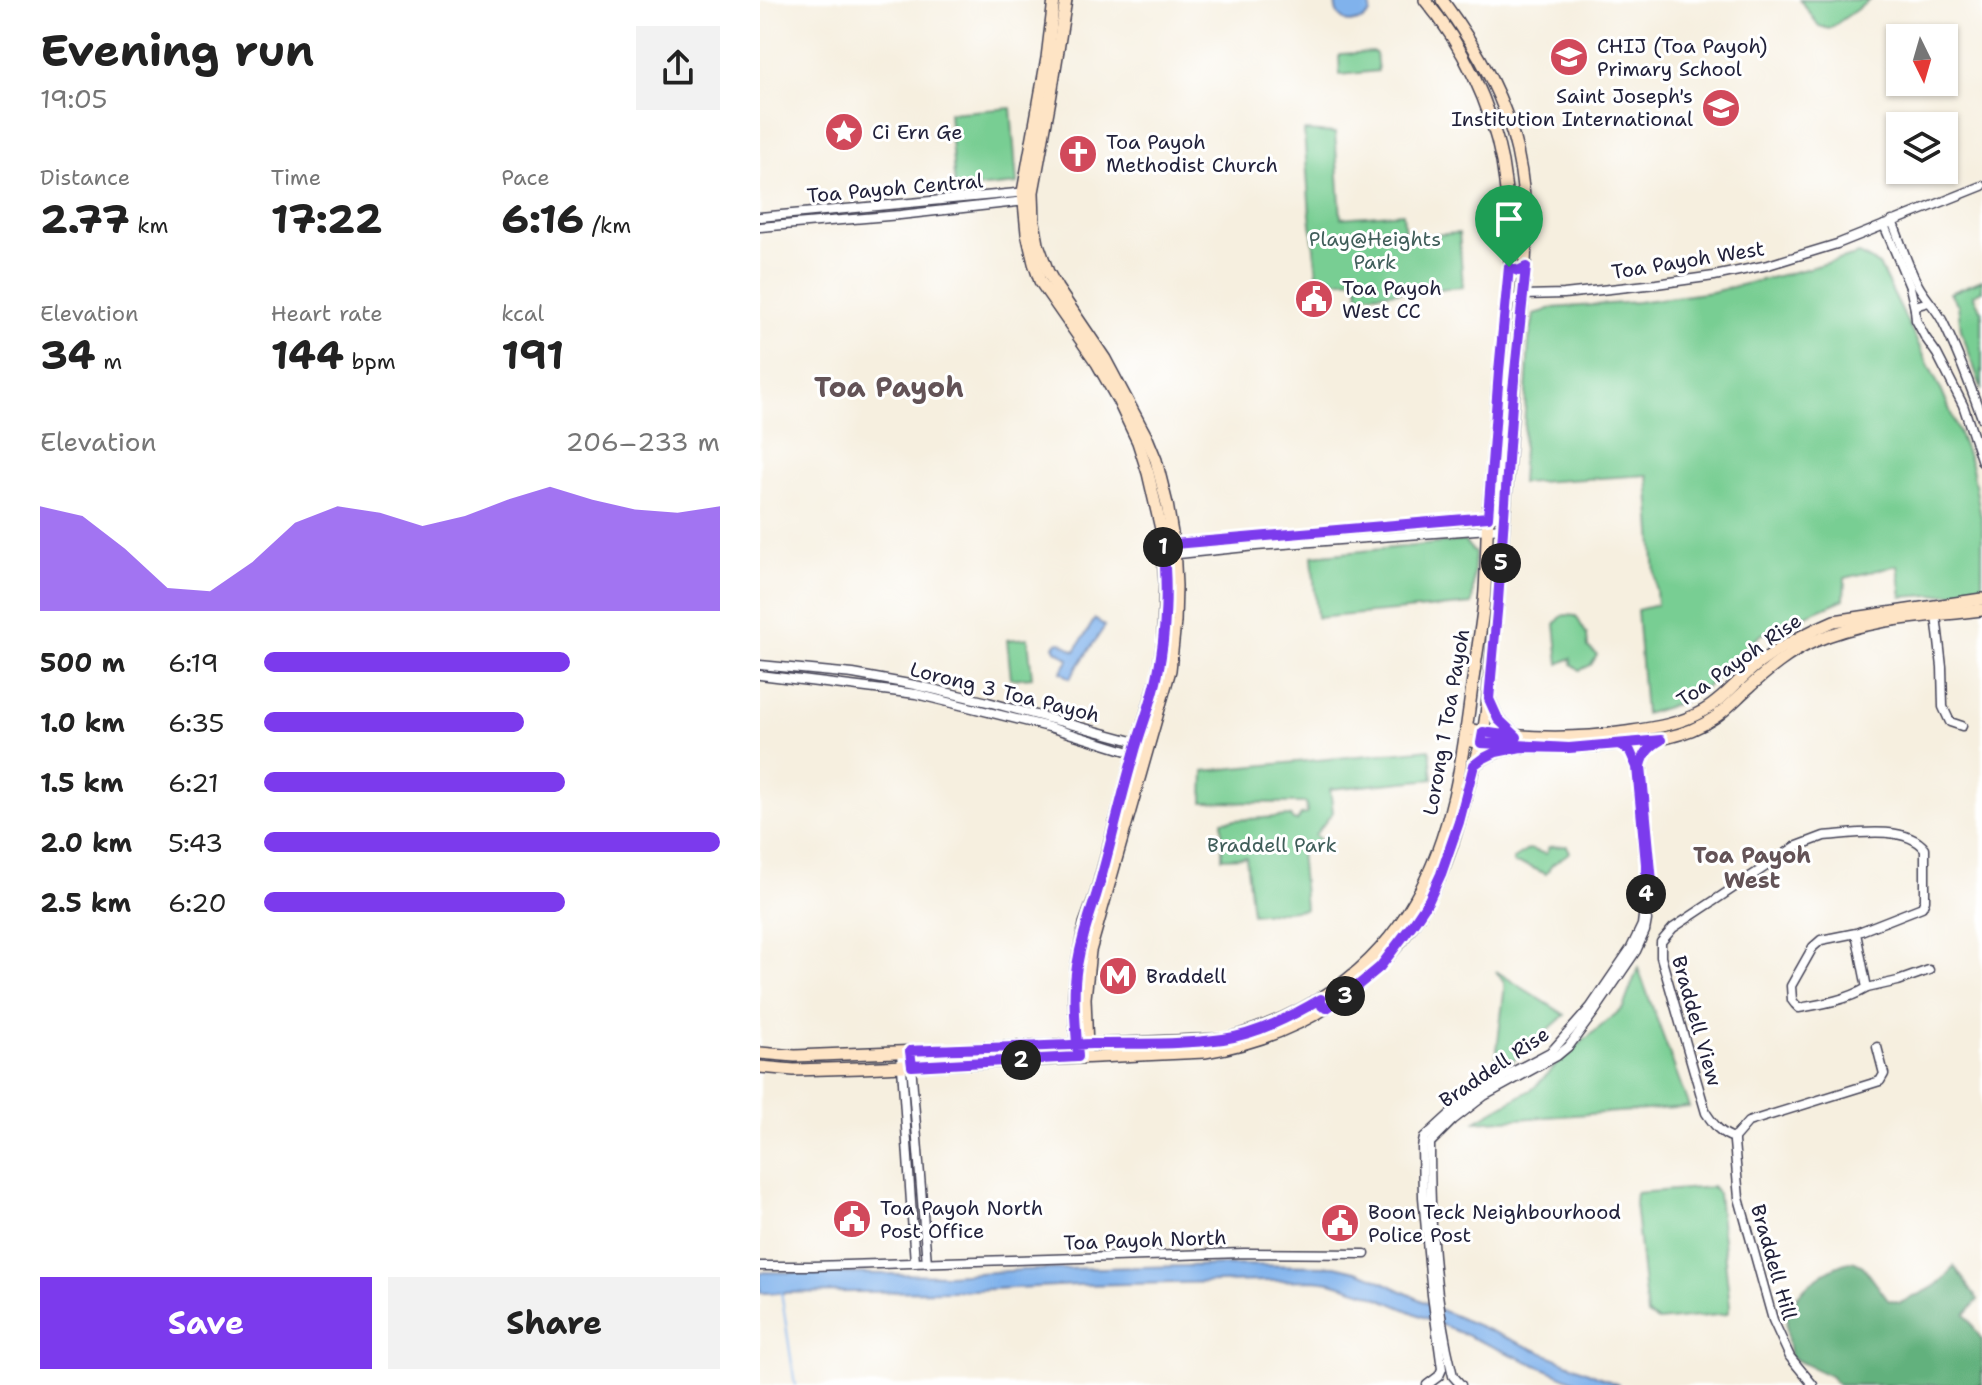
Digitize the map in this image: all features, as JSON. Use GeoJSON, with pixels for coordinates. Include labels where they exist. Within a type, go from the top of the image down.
{"type":"FeatureCollection","features":[{"type":"Feature","properties":{"kind":"main road"},"geometry":{"type":"LineString","coordinates":[[1054,0],[1028,197],[1038,244],[1048,272],[1105,359],[1156,460],[1166,497],[1169,550],[1158,676],[1141,750],[1085,924],[1077,965],[1074,995],[1082,1051]]}},
{"type":"Feature","properties":{"kind":"main road"},"geometry":{"type":"LineString","coordinates":[[1028,197],[1051,92],[1066,0]]}},
{"type":"Feature","properties":{"kind":"main road","name":"Lorong 1 Toa Payoh"},"geometry":{"type":"LineString","coordinates":[[1324,1004],[1375,957],[1415,901],[1432,866],[1444,832],[1466,735],[1484,600],[1509,267],[1504,173],[1493,128],[1479,90],[1447,30],[1425,0]]}},
{"type":"Feature","properties":{"kind":"main road","name":"Lorong 1 Toa Payoh"},"geometry":{"type":"LineString","coordinates":[[760,1067],[794,1070],[907,1066],[1226,1039],[1350,992],[1380,967],[1429,900],[1451,846],[1482,738],[1489,699],[1504,522],[1513,462],[1513,390],[1527,299],[1525,206],[1517,153],[1508,121],[1500,97],[1482,64],[1442,0]]}},
{"type":"Feature","properties":{"kind":"main road"},"geometry":{"type":"LineString","coordinates":[[1509,267],[1518,271],[1526,267]]}},
{"type":"Feature","properties":{"kind":"main road","name":"Toa Payoh Rise"},"geometry":{"type":"LineString","coordinates":[[1466,735],[1569,748],[1661,740],[1691,731],[1715,718],[1771,668],[1815,641],[1861,627],[1936,615],[1982,599]]}},
{"type":"Feature","properties":{"kind":"main road","name":"Toa Payoh Rise"},"geometry":{"type":"LineString","coordinates":[[1519,742],[1657,729],[1680,722],[1721,699],[1758,664],[1834,621],[1962,607],[1982,610]]}},
{"type":"Feature","properties":{"kind":"main road"},"geometry":{"type":"LineString","coordinates":[[1474,765],[1519,742],[1498,719],[1489,699]]}},
{"type":"Feature","properties":{"kind":"main road","name":"Lorong 1 Toa Payoh"},"geometry":{"type":"LineString","coordinates":[[760,1053],[795,1056],[906,1051],[1082,1051]]}},
{"type":"Feature","properties":{"kind":"street","name":"Toa Payoh West"},"geometry":{"type":"LineString","coordinates":[[1527,299],[1714,276],[1799,256],[1837,244],[1980,185]]}},
{"type":"Feature","properties":{"kind":"street","name":"Toa Payoh Central"},"geometry":{"type":"LineString","coordinates":[[760,217],[1028,197]]}},
{"type":"Feature","properties":{"kind":"street","name":"Toa Payoh Central"},"geometry":{"type":"LineString","coordinates":[[760,227],[900,215],[1028,197]]}},
{"type":"Feature","properties":{"kind":"street"},"geometry":{"type":"LineString","coordinates":[[1888,223],[1918,284],[1935,306],[1982,418]]}},
{"type":"Feature","properties":{"kind":"street"},"geometry":{"type":"LineString","coordinates":[[1888,223],[1910,287],[1916,320],[1963,405],[1982,462]]}},
{"type":"Feature","properties":{"kind":"street"},"geometry":{"type":"LineString","coordinates":[[1506,308],[1513,300],[1527,299]]}},
{"type":"Feature","properties":{"kind":"street"},"geometry":{"type":"LineString","coordinates":[[1915,309],[1921,303],[1929,302]]}},
{"type":"Feature","properties":{"kind":"street"},"geometry":{"type":"LineString","coordinates":[[1169,550],[1504,522]]}},
{"type":"Feature","properties":{"kind":"street"},"geometry":{"type":"LineString","coordinates":[[1936,615],[1943,707],[1950,722],[1962,726]]}},
{"type":"Feature","properties":{"kind":"street","name":"Lorong 3 Toa Payoh"},"geometry":{"type":"LineString","coordinates":[[760,665],[853,674],[915,685],[970,698],[1141,750]]}},
{"type":"Feature","properties":{"kind":"street"},"geometry":{"type":"LineString","coordinates":[[851,686],[853,674]]}},
{"type":"Feature","properties":{"kind":"street","name":"Lorong 3 Toa Payoh"},"geometry":{"type":"LineString","coordinates":[[760,675],[916,694],[1141,750]]}},
{"type":"Feature","properties":{"kind":"street","name":"Braddell Rise"},"geometry":{"type":"LineString","coordinates":[[1461,1385],[1453,1376],[1435,1300],[1423,1197],[1424,1138],[1477,1094],[1560,1044],[1590,1008],[1631,948],[1642,925],[1652,882],[1641,766],[1643,755],[1661,740]]}},
{"type":"Feature","properties":{"kind":"street","name":"Braddell Rise"},"geometry":{"type":"LineString","coordinates":[[1619,744],[1630,751],[1637,767],[1648,894]]}},
{"type":"Feature","properties":{"kind":"street","name":"Braddell View"},"geometry":{"type":"LineString","coordinates":[[1734,1138],[1715,1126],[1706,1113],[1661,957],[1661,942],[1673,928],[1795,847],[1815,838],[1889,833],[1904,835],[1925,849],[1925,904],[1913,912],[1856,933],[1821,940],[1813,947],[1791,986],[1791,994],[1799,1008],[1856,994],[1867,988]]}},
{"type":"Feature","properties":{"kind":"street"},"geometry":{"type":"LineString","coordinates":[[1856,933],[1867,988],[1929,970]]}},
{"type":"Feature","properties":{"kind":"street"},"geometry":{"type":"LineString","coordinates":[[1734,1138],[1748,1122],[1880,1081],[1884,1074],[1877,1047]]}},
{"type":"Feature","properties":{"kind":"street"},"geometry":{"type":"LineString","coordinates":[[906,1051],[915,1263]]}},
{"type":"Feature","properties":{"kind":"street"},"geometry":{"type":"LineString","coordinates":[[907,1066],[927,1263]]}},
{"type":"Feature","properties":{"kind":"street","name":"Braddell Hill"},"geometry":{"type":"LineString","coordinates":[[1734,1138],[1739,1198],[1773,1320],[1790,1357],[1813,1385]]}},
{"type":"Feature","properties":{"kind":"street","name":"Toa Payoh North"},"geometry":{"type":"LineString","coordinates":[[760,1266],[1257,1253],[1365,1254]]}},
{"type":"Feature","properties":{"kind":"street","name":"Braddell Rise"},"geometry":{"type":"LineString","coordinates":[[1427,1385],[1439,1376],[1442,1369],[1441,1331]]}},
{"type":"Feature","properties":{"kind":"green space"},"geometry":{"type":"Polygon","coordinates":[[[1800,0],[1870,0],[1829,29],[1819,26],[1800,0]]]}},
{"type":"Feature","properties":{"kind":"green space"},"geometry":{"type":"Polygon","coordinates":[[[1374,52],[1378,71],[1340,75],[1341,54],[1374,52]]]}},
{"type":"Feature","properties":{"kind":"green space"},"geometry":{"type":"Polygon","coordinates":[[[1011,108],[1017,184],[955,190],[949,113],[1011,108]]]}},
{"type":"Feature","properties":{"kind":"green space","name":"Play@Heights Park"},"geometry":{"type":"Polygon","coordinates":[[[1304,131],[1335,133],[1341,218],[1403,213],[1405,237],[1459,233],[1463,287],[1359,295],[1357,279],[1318,282],[1304,131]]]}},
{"type":"Feature","properties":{"kind":"green space"},"geometry":{"type":"Polygon","coordinates":[[[1859,254],[1879,265],[1945,398],[1972,467],[1982,523],[1982,589],[1902,597],[1898,565],[1845,578],[1844,599],[1760,635],[1707,687],[1680,703],[1645,714],[1637,610],[1657,605],[1648,475],[1521,483],[1529,341],[1534,315],[1552,308],[1637,302],[1712,292],[1859,254]]]}},
{"type":"Feature","properties":{"kind":"green space"},"geometry":{"type":"Polygon","coordinates":[[[1982,280],[1982,291],[1973,295],[1982,312],[1982,390],[1961,330],[1958,305],[1950,293],[1982,280]]]}},
{"type":"Feature","properties":{"kind":"green space"},"geometry":{"type":"Polygon","coordinates":[[[1464,541],[1475,553],[1472,604],[1317,618],[1312,556],[1464,541]]]}},
{"type":"Feature","properties":{"kind":"green space"},"geometry":{"type":"Polygon","coordinates":[[[1565,615],[1576,616],[1587,635],[1588,647],[1597,655],[1591,665],[1580,670],[1572,664],[1571,658],[1559,664],[1555,624],[1565,615]]]}},
{"type":"Feature","properties":{"kind":"green space"},"geometry":{"type":"Polygon","coordinates":[[[1028,638],[1032,677],[1011,679],[1007,640],[1028,638]]]}},
{"type":"Feature","properties":{"kind":"green space","name":"Braddell Park"},"geometry":{"type":"Polygon","coordinates":[[[1430,749],[1433,779],[1330,789],[1333,812],[1315,835],[1328,847],[1300,850],[1305,909],[1252,914],[1246,857],[1222,858],[1222,821],[1290,816],[1297,821],[1301,815],[1307,814],[1306,803],[1203,802],[1204,771],[1430,749]]]}},
{"type":"Feature","properties":{"kind":"green space"},"geometry":{"type":"Polygon","coordinates":[[[1567,846],[1570,852],[1552,865],[1546,874],[1513,863],[1513,859],[1529,849],[1546,854],[1549,847],[1567,846]]]}},
{"type":"Feature","properties":{"kind":"green space"},"geometry":{"type":"Polygon","coordinates":[[[1638,968],[1689,1107],[1474,1122],[1534,1088],[1565,1056],[1623,1008],[1638,968]]]}},
{"type":"Feature","properties":{"kind":"green space"},"geometry":{"type":"Polygon","coordinates":[[[1496,971],[1565,1015],[1501,1071],[1496,1058],[1504,983],[1496,971]]]}},
{"type":"Feature","properties":{"kind":"green space"},"geometry":{"type":"Polygon","coordinates":[[[1712,1187],[1718,1194],[1730,1306],[1727,1314],[1658,1321],[1647,1315],[1636,1193],[1712,1187]]]}},
{"type":"Feature","properties":{"kind":"green space"},"geometry":{"type":"Polygon","coordinates":[[[1853,1261],[1863,1266],[1888,1300],[1900,1303],[1938,1284],[1954,1266],[1978,1300],[1965,1314],[1982,1340],[1982,1385],[1838,1385],[1830,1376],[1790,1357],[1787,1323],[1795,1299],[1822,1274],[1853,1261]]]}},
{"type":"Feature","properties":{"kind":"water"},"geometry":{"type":"Polygon","coordinates":[[[1336,0],[1371,0],[1370,13],[1363,20],[1350,23],[1338,14],[1336,0]]]}},
{"type":"Feature","properties":{"kind":"water"},"geometry":{"type":"Polygon","coordinates":[[[1095,619],[1105,626],[1070,678],[1061,672],[1069,659],[1054,646],[1061,642],[1075,651],[1095,619]]]}},
{"type":"Feature","properties":{"kind":"water"},"geometry":{"type":"Polygon","coordinates":[[[1225,1265],[1335,1266],[1356,1271],[1619,1385],[1583,1385],[1367,1293],[1314,1280],[951,1291],[760,1293],[760,1272],[949,1275],[1225,1265]]]}},
{"type":"Feature","properties":{"kind":"waterway"},"geometry":{"type":"LineString","coordinates":[[781,1291],[795,1385]]}},
{"type":"Feature","properties":{"kind":"place","name":"CHIJ (Toa Payoh) Primary School"},"geometry":{"type":"Point","coordinates":[1569,57]}},
{"type":"Feature","properties":{"kind":"place","name":"Saint Joseph's Institution International"},"geometry":{"type":"Point","coordinates":[1721,108]}},
{"type":"Feature","properties":{"kind":"place","name":"Ci Ern Ge"},"geometry":{"type":"Point","coordinates":[844,132]}},
{"type":"Feature","properties":{"kind":"place","name":"Toa Payoh Methodist Church"},"geometry":{"type":"Point","coordinates":[1078,154]}},
{"type":"Feature","properties":{"kind":"place","name":"Toa Payoh West CC"},"geometry":{"type":"Point","coordinates":[1314,299]}},
{"type":"Feature","properties":{"kind":"place","name":"Braddell"},"geometry":{"type":"Point","coordinates":[1118,976]}},
{"type":"Feature","properties":{"kind":"place","name":"Toa Payoh North Post Office"},"geometry":{"type":"Point","coordinates":[852,1219]}},
{"type":"Feature","properties":{"kind":"place","name":"Boon Teck Neighbourhood Police Post"},"geometry":{"type":"Point","coordinates":[1340,1223]}},
{"type":"Feature","properties":{"kind":"district","name":"Toa Payoh"},"geometry":{"type":"Point","coordinates":[889,387]}},
{"type":"Feature","properties":{"kind":"district","name":"Toa Payoh West"},"geometry":{"type":"Point","coordinates":[1752,868]}},
{"type":"Feature","properties":{"kind":"route"},"geometry":{"type":"LineString","coordinates":[[1509,267],[1488,517],[1163,545],[1162,653],[1158,676],[1085,924],[1074,995],[1075,1004],[1077,1045],[1078,1057],[912,1066],[910,1051],[1015,1048],[1065,1045],[1077,1045],[1092,1044],[1200,1041],[1226,1039],[1269,1025],[1321,999],[1322,1006],[1327,1008],[1380,967],[1404,937],[1429,900],[1441,874],[1474,765],[1503,750],[1521,747],[1569,748],[1619,744],[1626,747],[1637,767],[1646,894],[1651,895],[1641,766],[1643,755],[1650,746],[1661,740],[1569,748],[1481,743],[1483,732],[1517,737],[1498,719],[1489,699],[1513,390],[1526,267],[1518,271],[1509,267]]}}]}
